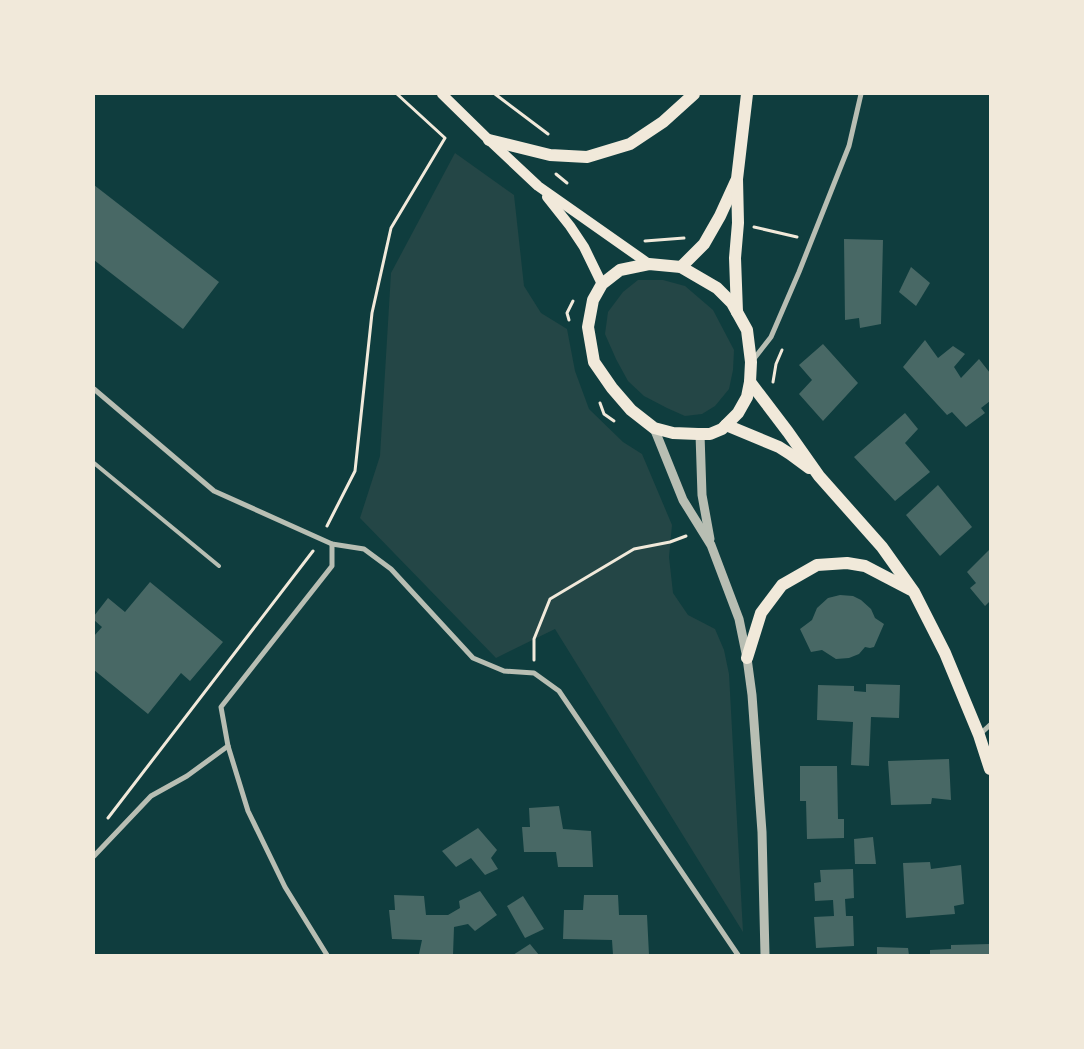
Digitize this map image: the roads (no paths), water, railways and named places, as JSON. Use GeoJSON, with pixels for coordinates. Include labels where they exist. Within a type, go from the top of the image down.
{"type":"FeatureCollection","features":[{"type":"Feature","properties":{"kind":"main road"},"geometry":{"type":"LineString","coordinates":[[442,94],[538,186],[649,264]]}},
{"type":"Feature","properties":{"kind":"main road"},"geometry":{"type":"LineString","coordinates":[[489,140],[550,154],[587,157],[630,144],[663,122],[694,94]]}},
{"type":"Feature","properties":{"kind":"main road"},"geometry":{"type":"LineString","coordinates":[[737,312],[735,258],[738,223],[737,179],[747,94]]}},
{"type":"Feature","properties":{"kind":"main road"},"geometry":{"type":"LineString","coordinates":[[681,267],[704,244],[720,216],[737,179]]}},
{"type":"Feature","properties":{"kind":"main road"},"geometry":{"type":"LineString","coordinates":[[538,186],[584,247],[602,284]]}},
{"type":"Feature","properties":{"kind":"main road"},"geometry":{"type":"LineString","coordinates":[[649,264],[681,267],[717,288],[732,303],[746,330],[752,362],[747,397],[738,413],[722,430],[710,434],[673,433],[654,428],[631,410],[612,388],[594,362],[588,327],[593,300],[602,284],[620,270],[649,264]]}},
{"type":"Feature","properties":{"kind":"main road"},"geometry":{"type":"LineString","coordinates":[[750,382],[819,476],[882,547],[914,592],[945,653],[979,735],[990,769]]}},
{"type":"Feature","properties":{"kind":"main road"},"geometry":{"type":"LineString","coordinates":[[726,426],[780,447],[819,476]]}},
{"type":"Feature","properties":{"kind":"main road"},"geometry":{"type":"LineString","coordinates":[[747,658],[761,613],[782,585],[817,566],[847,563],[865,566],[914,592]]}},
{"type":"Feature","properties":{"kind":"street"},"geometry":{"type":"LineString","coordinates":[[752,362],[771,337],[811,241],[849,146],[860,94]]}},
{"type":"Feature","properties":{"kind":"street"},"geometry":{"type":"LineString","coordinates":[[94,389],[214,491],[332,544],[364,549],[391,569],[473,658],[504,671],[534,674],[559,691],[738,955]]}},
{"type":"Feature","properties":{"kind":"street"},"geometry":{"type":"LineString","coordinates":[[654,428],[683,500],[711,545]]}},
{"type":"Feature","properties":{"kind":"street"},"geometry":{"type":"LineString","coordinates":[[700,434],[702,495],[711,545],[739,619],[752,695],[762,832],[765,955]]}},
{"type":"Feature","properties":{"kind":"street"},"geometry":{"type":"LineString","coordinates":[[327,955],[285,888],[248,811],[228,746],[221,707],[332,566],[332,544]]}},
{"type":"Feature","properties":{"kind":"street"},"geometry":{"type":"LineString","coordinates":[[979,735],[990,725]]}},
{"type":"Feature","properties":{"kind":"street"},"geometry":{"type":"LineString","coordinates":[[94,856],[151,796],[187,776],[228,746]]}},
{"type":"Feature","properties":{"kind":"lane"},"geometry":{"type":"LineString","coordinates":[[94,463],[219,566]]}}]}
